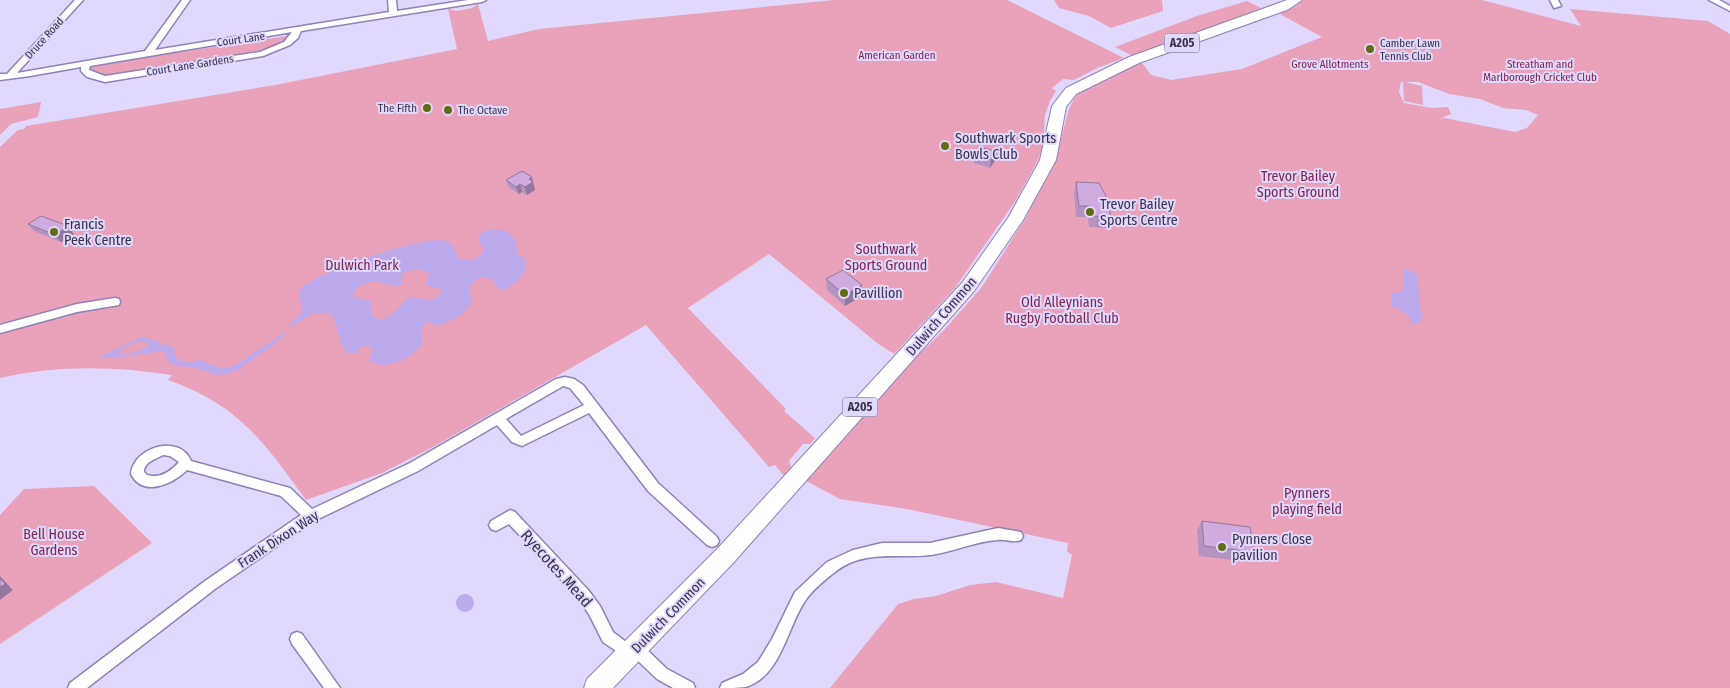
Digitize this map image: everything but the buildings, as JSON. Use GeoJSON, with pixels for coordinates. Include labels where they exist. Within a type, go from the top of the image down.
{"type":"FeatureCollection","features":[{"type":"Feature","properties":{"kind":"highway","name":"Dulwich Common"},"geometry":{"type":"LineString","coordinates":[[596,688],[748,531],[968,287],[1015,220],[1048,160],[1059,106],[1071,91],[1128,62],[1296,0]]}},
{"type":"Feature","properties":{"kind":"street","name":"Druce Road"},"geometry":{"type":"LineString","coordinates":[[10,76],[78,0]]}},
{"type":"Feature","properties":{"kind":"street"},"geometry":{"type":"LineString","coordinates":[[148,53],[186,0]]}},
{"type":"Feature","properties":{"kind":"street"},"geometry":{"type":"LineString","coordinates":[[392,0],[393,14]]}},
{"type":"Feature","properties":{"kind":"street","name":"Court Lane"},"geometry":{"type":"LineString","coordinates":[[0,76],[297,31],[482,0]]}},
{"type":"Feature","properties":{"kind":"street"},"geometry":{"type":"LineString","coordinates":[[1550,0],[1555,2]]}},
{"type":"Feature","properties":{"kind":"street"},"geometry":{"type":"LineString","coordinates":[[1713,0],[1730,9]]}},
{"type":"Feature","properties":{"kind":"street","name":"Court Lane Gardens"},"geometry":{"type":"LineString","coordinates":[[86,63],[85,71],[87,74],[105,79],[276,50],[294,37],[297,31]]}},
{"type":"Feature","properties":{"kind":"street"},"geometry":{"type":"LineString","coordinates":[[0,329],[77,308],[115,302]]}},
{"type":"Feature","properties":{"kind":"street","name":"Frank Dixon Way"},"geometry":{"type":"LineString","coordinates":[[75,688],[210,585],[310,516],[414,467],[563,380],[571,382],[577,387],[653,487],[712,541]]}},
{"type":"Feature","properties":{"kind":"street"},"geometry":{"type":"LineString","coordinates":[[498,418],[516,439],[522,441],[592,407]]}},
{"type":"Feature","properties":{"kind":"street"},"geometry":{"type":"LineString","coordinates":[[185,464],[285,492],[310,516]]}},
{"type":"Feature","properties":{"kind":"street","name":"Ryecotes Mead"},"geometry":{"type":"LineString","coordinates":[[496,525],[510,516],[584,595],[596,611],[608,637],[633,651]]}},
{"type":"Feature","properties":{"kind":"street"},"geometry":{"type":"LineString","coordinates":[[728,688],[748,680],[763,666],[777,644],[800,596],[832,566],[853,556],[882,549],[930,549],[998,534],[1016,536]]}},
{"type":"Feature","properties":{"kind":"street"},"geometry":{"type":"LineString","coordinates":[[297,639],[333,688]]}},
{"type":"Feature","properties":{"kind":"street"},"geometry":{"type":"LineString","coordinates":[[633,651],[662,674],[688,688]]}},
{"type":"Feature","properties":{"kind":"green space","name":"Dulwich Park"},"geometry":{"type":"Polygon","coordinates":[[[834,0],[1007,0],[1124,58],[1097,68],[1074,80],[1063,79],[1052,88],[1056,91],[1045,115],[1043,146],[1038,160],[1016,200],[955,288],[894,354],[877,343],[769,254],[688,308],[786,409],[784,411],[815,438],[810,444],[803,444],[789,461],[791,467],[784,476],[775,465],[769,467],[646,325],[433,447],[382,473],[306,500],[277,460],[248,428],[214,401],[168,380],[172,375],[86,368],[43,371],[0,378],[0,147],[18,130],[24,129],[26,126],[275,85],[457,49],[448,9],[457,11],[472,8],[478,4],[488,41],[539,29],[834,0]]]}},
{"type":"Feature","properties":{"kind":"green space"},"geometry":{"type":"Polygon","coordinates":[[[1054,0],[1162,0],[1163,11],[1111,28],[1089,16],[1059,8],[1054,0]]]}},
{"type":"Feature","properties":{"kind":"green space"},"geometry":{"type":"Polygon","coordinates":[[[1304,0],[1482,0],[1581,26],[1570,9],[1708,21],[1730,34],[1730,688],[830,688],[898,604],[914,599],[936,596],[970,585],[996,582],[1063,598],[1072,555],[1067,551],[1068,543],[907,509],[840,499],[806,481],[849,428],[901,372],[944,330],[982,287],[1025,219],[1055,160],[1069,109],[1075,97],[1081,91],[1120,71],[1142,63],[1151,75],[1171,80],[1242,69],[1322,37],[1276,12],[1304,0]],[[1401,82],[1399,92],[1404,103],[1432,108],[1448,107],[1451,114],[1444,117],[1438,122],[1444,118],[1515,132],[1527,128],[1538,115],[1526,110],[1503,108],[1480,99],[1449,94],[1418,82],[1405,82],[1422,86],[1423,105],[1404,101],[1403,82],[1401,82]]]}},
{"type":"Feature","properties":{"kind":"green space"},"geometry":{"type":"Polygon","coordinates":[[[1247,1],[1261,8],[1135,57],[1115,47],[1197,16],[1247,1]]]}},
{"type":"Feature","properties":{"kind":"green space"},"geometry":{"type":"Polygon","coordinates":[[[293,35],[288,40],[270,49],[105,77],[93,71],[89,66],[293,35]]]}},
{"type":"Feature","properties":{"kind":"green space"},"geometry":{"type":"Polygon","coordinates":[[[41,102],[38,117],[11,124],[0,135],[0,109],[41,102]]]}},
{"type":"Feature","properties":{"kind":"green space","name":"Bell House Gardens"},"geometry":{"type":"Polygon","coordinates":[[[94,486],[152,543],[0,644],[0,600],[13,590],[0,576],[0,515],[24,489],[94,486]]]}},
{"type":"Feature","properties":{"kind":"shaded area"},"geometry":{"type":"Polygon","coordinates":[[[499,229],[513,237],[517,253],[526,262],[525,271],[522,275],[515,283],[503,290],[497,289],[492,280],[488,278],[479,278],[469,289],[472,299],[467,309],[452,320],[440,325],[436,326],[430,322],[423,325],[422,344],[412,354],[398,362],[382,365],[375,364],[369,360],[373,349],[367,345],[359,348],[356,353],[349,354],[341,344],[336,323],[330,314],[312,314],[289,328],[302,310],[299,294],[302,288],[328,273],[372,256],[417,243],[435,240],[449,242],[460,259],[473,260],[483,253],[483,248],[478,239],[479,236],[486,231],[499,229]],[[416,269],[402,274],[402,284],[398,286],[369,282],[361,285],[354,292],[354,297],[371,301],[371,314],[377,318],[387,318],[410,297],[430,300],[441,294],[441,289],[425,285],[428,272],[416,269]]]}},
{"type":"Feature","properties":{"kind":"shaded area"},"geometry":{"type":"Polygon","coordinates":[[[1403,268],[1417,273],[1422,321],[1413,325],[1407,314],[1392,306],[1390,294],[1404,290],[1403,268]]]}},
{"type":"Feature","properties":{"kind":"shaded area"},"geometry":{"type":"Polygon","coordinates":[[[285,332],[273,345],[238,370],[226,374],[217,375],[194,367],[176,366],[168,362],[164,351],[122,357],[97,358],[139,338],[147,338],[172,347],[180,361],[202,360],[211,365],[226,368],[238,363],[285,332]],[[139,341],[120,350],[118,354],[132,353],[149,346],[146,342],[139,341]]]}},
{"type":"Feature","properties":{"kind":"shaded area"},"geometry":{"type":"Polygon","coordinates":[[[465,594],[471,597],[474,603],[471,609],[465,612],[459,609],[456,603],[459,597],[465,594]]]}},
{"type":"Feature","properties":{"kind":"place","name":"Camber Lawn Tennis Club"},"geometry":{"type":"Point","coordinates":[1370,49]}},
{"type":"Feature","properties":{"kind":"place","name":"The Fifth"},"geometry":{"type":"Point","coordinates":[427,108]}},
{"type":"Feature","properties":{"kind":"place","name":"The Octave"},"geometry":{"type":"Point","coordinates":[448,110]}},
{"type":"Feature","properties":{"kind":"place","name":"Southwark Sports Bowls Club"},"geometry":{"type":"Point","coordinates":[945,146]}},
{"type":"Feature","properties":{"kind":"place","name":"Trevor Bailey Sports Centre"},"geometry":{"type":"Point","coordinates":[1090,212]}},
{"type":"Feature","properties":{"kind":"place","name":"Francis Peek Centre"},"geometry":{"type":"Point","coordinates":[54,232]}},
{"type":"Feature","properties":{"kind":"place","name":"Pavillion"},"geometry":{"type":"Point","coordinates":[844,293]}},
{"type":"Feature","properties":{"kind":"place","name":"Pynners Close pavilion"},"geometry":{"type":"Point","coordinates":[1222,547]}},
{"type":"Feature","properties":{"kind":"park label","name":"American Garden"},"geometry":{"type":"Point","coordinates":[897,55]}},
{"type":"Feature","properties":{"kind":"park label","name":"Grove Allotments"},"geometry":{"type":"Point","coordinates":[1330,64]}},
{"type":"Feature","properties":{"kind":"park label","name":"Streatham and Marlborough Cricket Club"},"geometry":{"type":"Point","coordinates":[1540,70]}},
{"type":"Feature","properties":{"kind":"park label","name":"Trevor Bailey Sports Ground"},"geometry":{"type":"Point","coordinates":[1298,184]}},
{"type":"Feature","properties":{"kind":"park label","name":"Southwark Sports Ground"},"geometry":{"type":"Point","coordinates":[886,258]}},
{"type":"Feature","properties":{"kind":"park label","name":"Old Alleynians Rugby Football Club"},"geometry":{"type":"Point","coordinates":[1062,310]}},
{"type":"Feature","properties":{"kind":"park label","name":"Pynners playing field"},"geometry":{"type":"Point","coordinates":[1307,502]}}]}
